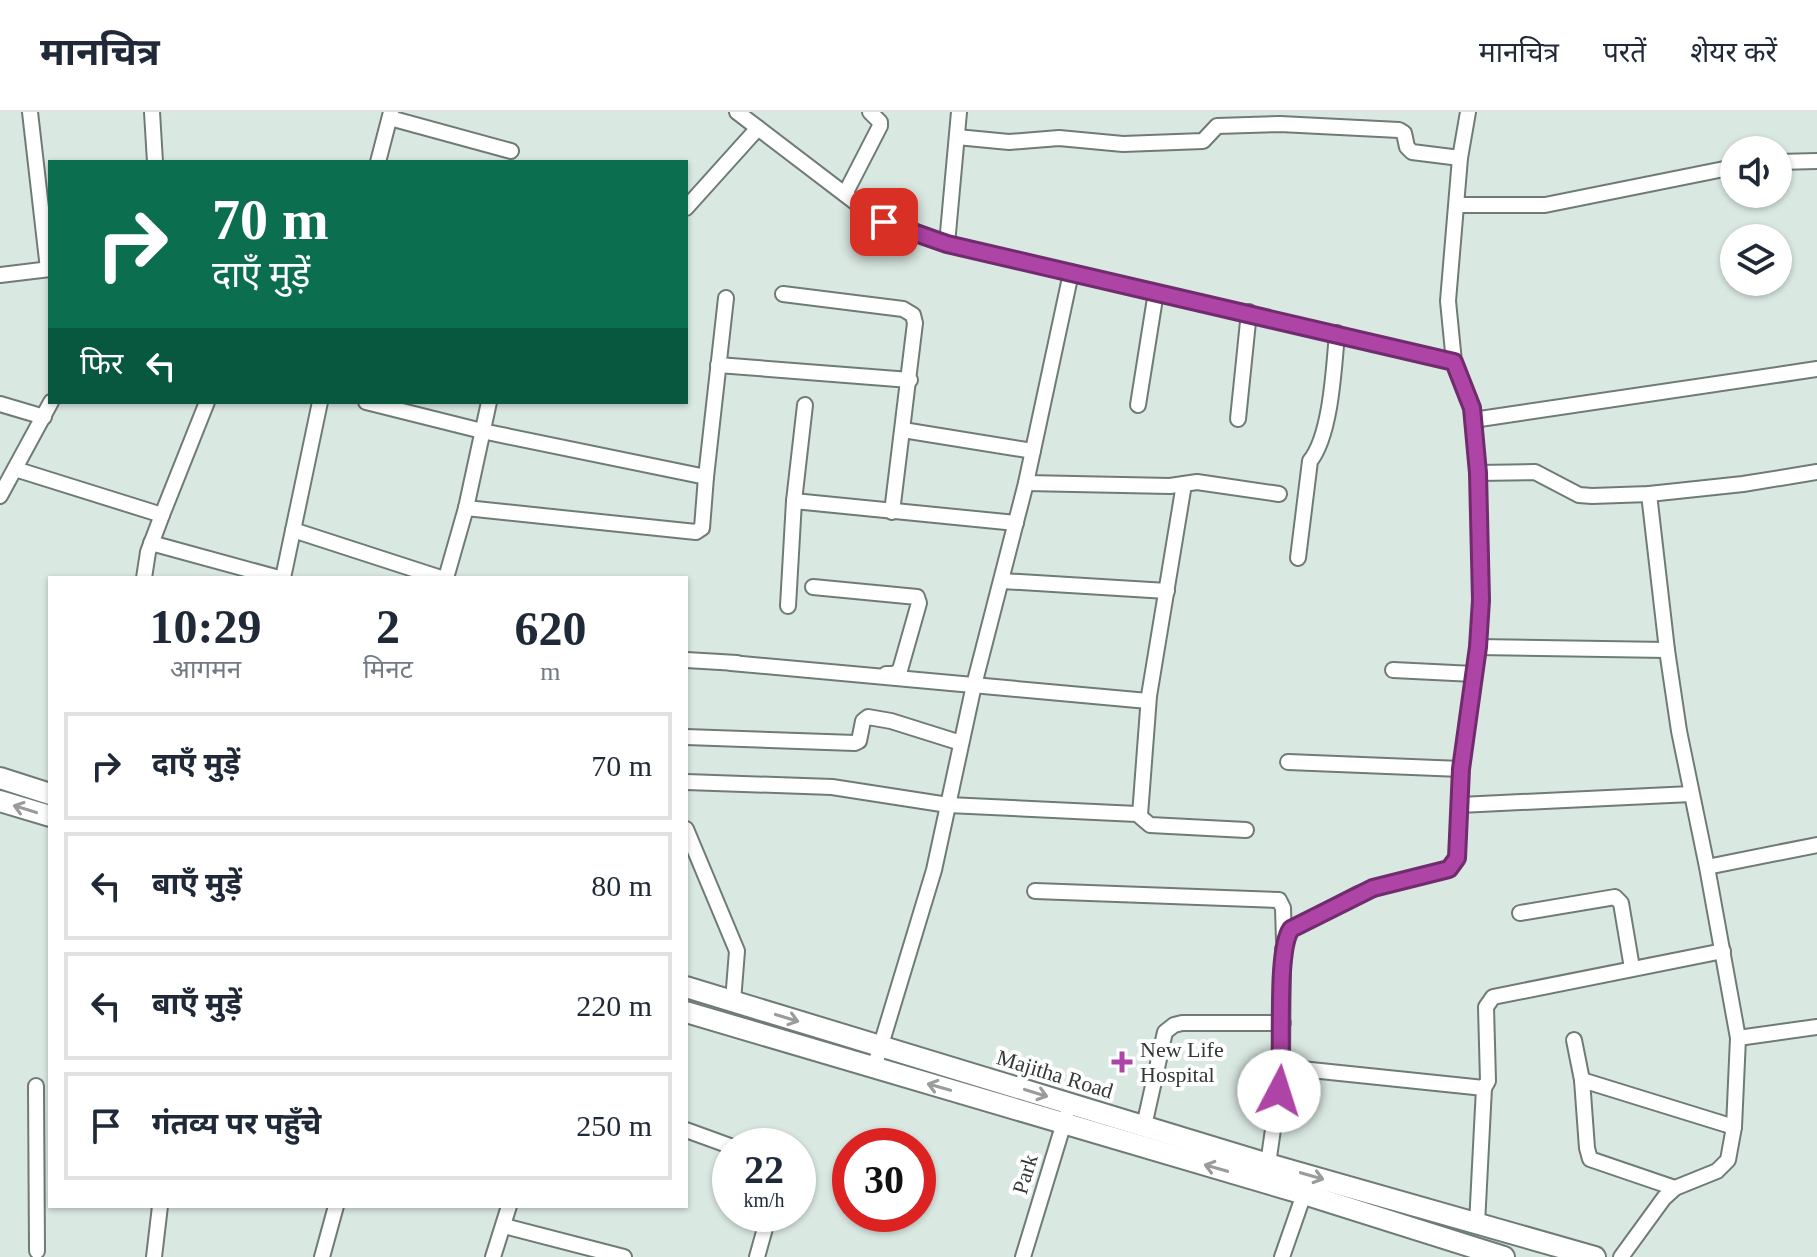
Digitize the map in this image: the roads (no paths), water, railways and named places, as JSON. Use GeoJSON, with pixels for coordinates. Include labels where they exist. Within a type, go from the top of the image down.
{"type":"FeatureCollection","features":[{"type":"Feature","properties":{"kind":"main road"},"geometry":{"type":"LineString","coordinates":[[0,779],[48,793]]}},
{"type":"Feature","properties":{"kind":"main road"},"geometry":{"type":"LineString","coordinates":[[0,801],[48,815]]}},
{"type":"Feature","properties":{"kind":"main road","name":"Majitha Road"},"geometry":{"type":"LineString","coordinates":[[688,988],[882,1047],[1067,1114],[1144,1126],[1267,1173],[1304,1194],[1504,1257]]}},
{"type":"Feature","properties":{"kind":"main road","name":"Majitha Road"},"geometry":{"type":"LineString","coordinates":[[688,1013],[874,1068],[1067,1114],[1267,1173],[1427,1210],[1595,1257]]}},
{"type":"Feature","properties":{"kind":"main road"},"geometry":{"type":"LineString","coordinates":[[1418,1232],[1427,1210]]}},
{"type":"Feature","properties":{"kind":"street"},"geometry":{"type":"LineString","coordinates":[[30,112],[48,261]]}},
{"type":"Feature","properties":{"kind":"street"},"geometry":{"type":"LineString","coordinates":[[152,112],[155,160]]}},
{"type":"Feature","properties":{"kind":"street"},"geometry":{"type":"LineString","coordinates":[[737,112],[884,222],[947,244],[1454,362]]}},
{"type":"Feature","properties":{"kind":"street"},"geometry":{"type":"LineString","coordinates":[[845,194],[880,126],[870,112]]}},
{"type":"Feature","properties":{"kind":"street"},"geometry":{"type":"LineString","coordinates":[[947,244],[959,112]]}},
{"type":"Feature","properties":{"kind":"street"},"geometry":{"type":"LineString","coordinates":[[1285,941],[1291,929],[1358,894],[1449,869],[1457,858],[1461,769],[1478,647],[1481,600],[1478,473],[1473,420],[1467,391],[1454,362],[1448,301],[1460,158],[1468,112]]}},
{"type":"Feature","properties":{"kind":"street"},"geometry":{"type":"LineString","coordinates":[[379,160],[390,115],[511,151]]}},
{"type":"Feature","properties":{"kind":"street"},"geometry":{"type":"LineString","coordinates":[[957,137],[996,142],[1059,138],[1123,144],[1203,141],[1217,126],[1280,124],[1399,130],[1404,133],[1407,147],[1412,152],[1460,158]]}},
{"type":"Feature","properties":{"kind":"street"},"geometry":{"type":"LineString","coordinates":[[688,206],[758,128]]}},
{"type":"Feature","properties":{"kind":"street"},"geometry":{"type":"LineString","coordinates":[[1792,162],[1817,161]]}},
{"type":"Feature","properties":{"kind":"street"},"geometry":{"type":"LineString","coordinates":[[1457,205],[1545,205],[1720,170]]}},
{"type":"Feature","properties":{"kind":"street"},"geometry":{"type":"LineString","coordinates":[[0,275],[48,269]]}},
{"type":"Feature","properties":{"kind":"street"},"geometry":{"type":"LineString","coordinates":[[874,1068],[930,886],[974,685],[1026,483],[1071,273]]}},
{"type":"Feature","properties":{"kind":"street"},"geometry":{"type":"LineString","coordinates":[[1138,405],[1156,292]]}},
{"type":"Feature","properties":{"kind":"street"},"geometry":{"type":"LineString","coordinates":[[783,294],[909,312],[915,323],[892,512]]}},
{"type":"Feature","properties":{"kind":"street"},"geometry":{"type":"LineString","coordinates":[[466,508],[696,532],[702,528],[726,298]]}},
{"type":"Feature","properties":{"kind":"street"},"geometry":{"type":"LineString","coordinates":[[1238,419],[1249,312]]}},
{"type":"Feature","properties":{"kind":"street"},"geometry":{"type":"LineString","coordinates":[[1298,558],[1310,461],[1319,450],[1332,385],[1337,333]]}},
{"type":"Feature","properties":{"kind":"street"},"geometry":{"type":"LineString","coordinates":[[718,365],[910,380]]}},
{"type":"Feature","properties":{"kind":"street"},"geometry":{"type":"LineString","coordinates":[[1473,420],[1817,369]]}},
{"type":"Feature","properties":{"kind":"street"},"geometry":{"type":"LineString","coordinates":[[0,404],[44,417]]}},
{"type":"Feature","properties":{"kind":"street"},"geometry":{"type":"LineString","coordinates":[[0,496],[50,404]]}},
{"type":"Feature","properties":{"kind":"street"},"geometry":{"type":"LineString","coordinates":[[144,576],[151,543],[206,404]]}},
{"type":"Feature","properties":{"kind":"street"},"geometry":{"type":"LineString","coordinates":[[282,576],[320,404]]}},
{"type":"Feature","properties":{"kind":"street"},"geometry":{"type":"LineString","coordinates":[[374,404],[482,431],[706,477]]}},
{"type":"Feature","properties":{"kind":"street"},"geometry":{"type":"LineString","coordinates":[[445,576],[466,508],[489,404]]}},
{"type":"Feature","properties":{"kind":"street"},"geometry":{"type":"LineString","coordinates":[[788,606],[794,501],[805,405]]}},
{"type":"Feature","properties":{"kind":"street"},"geometry":{"type":"LineString","coordinates":[[903,430],[1033,451]]}},
{"type":"Feature","properties":{"kind":"street"},"geometry":{"type":"LineString","coordinates":[[15,469],[162,515]]}},
{"type":"Feature","properties":{"kind":"street"},"geometry":{"type":"LineString","coordinates":[[1478,473],[1535,472],[1586,496],[1649,494],[1817,472]]}},
{"type":"Feature","properties":{"kind":"street"},"geometry":{"type":"LineString","coordinates":[[1026,483],[1203,482],[1279,494]]}},
{"type":"Feature","properties":{"kind":"street"},"geometry":{"type":"LineString","coordinates":[[1140,815],[1148,701],[1184,484]]}},
{"type":"Feature","properties":{"kind":"street"},"geometry":{"type":"LineString","coordinates":[[1621,1257],[1657,1205],[1675,1188],[1724,1166],[1731,1154],[1738,1038],[1667,650],[1649,494]]}},
{"type":"Feature","properties":{"kind":"street"},"geometry":{"type":"LineString","coordinates":[[794,501],[1016,523]]}},
{"type":"Feature","properties":{"kind":"street"},"geometry":{"type":"LineString","coordinates":[[293,530],[438,576]]}},
{"type":"Feature","properties":{"kind":"street"},"geometry":{"type":"LineString","coordinates":[[151,543],[274,576]]}},
{"type":"Feature","properties":{"kind":"street"},"geometry":{"type":"LineString","coordinates":[[1002,581],[1167,591]]}},
{"type":"Feature","properties":{"kind":"street"},"geometry":{"type":"LineString","coordinates":[[688,660],[898,673],[919,603],[917,597],[813,587]]}},
{"type":"Feature","properties":{"kind":"street"},"geometry":{"type":"LineString","coordinates":[[1478,647],[1667,650]]}},
{"type":"Feature","properties":{"kind":"street"},"geometry":{"type":"LineString","coordinates":[[731,663],[1148,701]]}},
{"type":"Feature","properties":{"kind":"street"},"geometry":{"type":"LineString","coordinates":[[1393,670],[1474,674]]}},
{"type":"Feature","properties":{"kind":"street"},"geometry":{"type":"LineString","coordinates":[[688,737],[855,743],[859,741],[863,721],[868,717],[961,743]]}},
{"type":"Feature","properties":{"kind":"street"},"geometry":{"type":"LineString","coordinates":[[1288,762],[1461,769]]}},
{"type":"Feature","properties":{"kind":"street"},"geometry":{"type":"LineString","coordinates":[[688,782],[832,787],[948,805],[1140,815],[1150,825],[1246,830]]}},
{"type":"Feature","properties":{"kind":"street"},"geometry":{"type":"LineString","coordinates":[[1460,805],[1691,794]]}},
{"type":"Feature","properties":{"kind":"street"},"geometry":{"type":"LineString","coordinates":[[688,834],[737,951],[733,1001]]}},
{"type":"Feature","properties":{"kind":"street"},"geometry":{"type":"LineString","coordinates":[[1707,867],[1817,845]]}},
{"type":"Feature","properties":{"kind":"street"},"geometry":{"type":"LineString","coordinates":[[1035,891],[1279,900],[1283,908],[1285,941],[1282,1067],[1267,1173]]}},
{"type":"Feature","properties":{"kind":"street"},"geometry":{"type":"LineString","coordinates":[[1520,913],[1615,897],[1621,903],[1632,968]]}},
{"type":"Feature","properties":{"kind":"street"},"geometry":{"type":"LineString","coordinates":[[1477,1224],[1484,1088],[1488,1081],[1486,1007],[1493,997],[1723,951]]}},
{"type":"Feature","properties":{"kind":"street"},"geometry":{"type":"LineString","coordinates":[[1144,1126],[1165,1032],[1169,1028],[1182,1023],[1283,1023]]}},
{"type":"Feature","properties":{"kind":"street"},"geometry":{"type":"LineString","coordinates":[[1738,1038],[1817,1027]]}},
{"type":"Feature","properties":{"kind":"street"},"geometry":{"type":"LineString","coordinates":[[1574,1040],[1582,1080],[1590,1159],[1675,1188]]}},
{"type":"Feature","properties":{"kind":"street"},"geometry":{"type":"LineString","coordinates":[[1282,1067],[1484,1088]]}},
{"type":"Feature","properties":{"kind":"street"},"geometry":{"type":"LineString","coordinates":[[1582,1080],[1734,1127]]}},
{"type":"Feature","properties":{"kind":"street"},"geometry":{"type":"LineString","coordinates":[[36,1086],[43,1164],[37,1251]]}},
{"type":"Feature","properties":{"kind":"street","name":"Park"},"geometry":{"type":"LineString","coordinates":[[1023,1257],[1067,1114]]}},
{"type":"Feature","properties":{"kind":"street"},"geometry":{"type":"LineString","coordinates":[[688,1131],[712,1139]]}},
{"type":"Feature","properties":{"kind":"street"},"geometry":{"type":"LineString","coordinates":[[1282,1257],[1304,1194]]}},
{"type":"Feature","properties":{"kind":"street"},"geometry":{"type":"LineString","coordinates":[[154,1257],[160,1208]]}},
{"type":"Feature","properties":{"kind":"street"},"geometry":{"type":"LineString","coordinates":[[322,1257],[335,1208]]}},
{"type":"Feature","properties":{"kind":"street"},"geometry":{"type":"LineString","coordinates":[[493,1257],[508,1208]]}},
{"type":"Feature","properties":{"kind":"street"},"geometry":{"type":"LineString","coordinates":[[504,1226],[576,1251],[624,1257]]}},
{"type":"Feature","properties":{"kind":"street"},"geometry":{"type":"LineString","coordinates":[[757,1257],[764,1232]]}},
{"type":"Feature","properties":{"kind":"place","name":"New Life Hospital"},"geometry":{"type":"Point","coordinates":[1122,1062]}}]}
